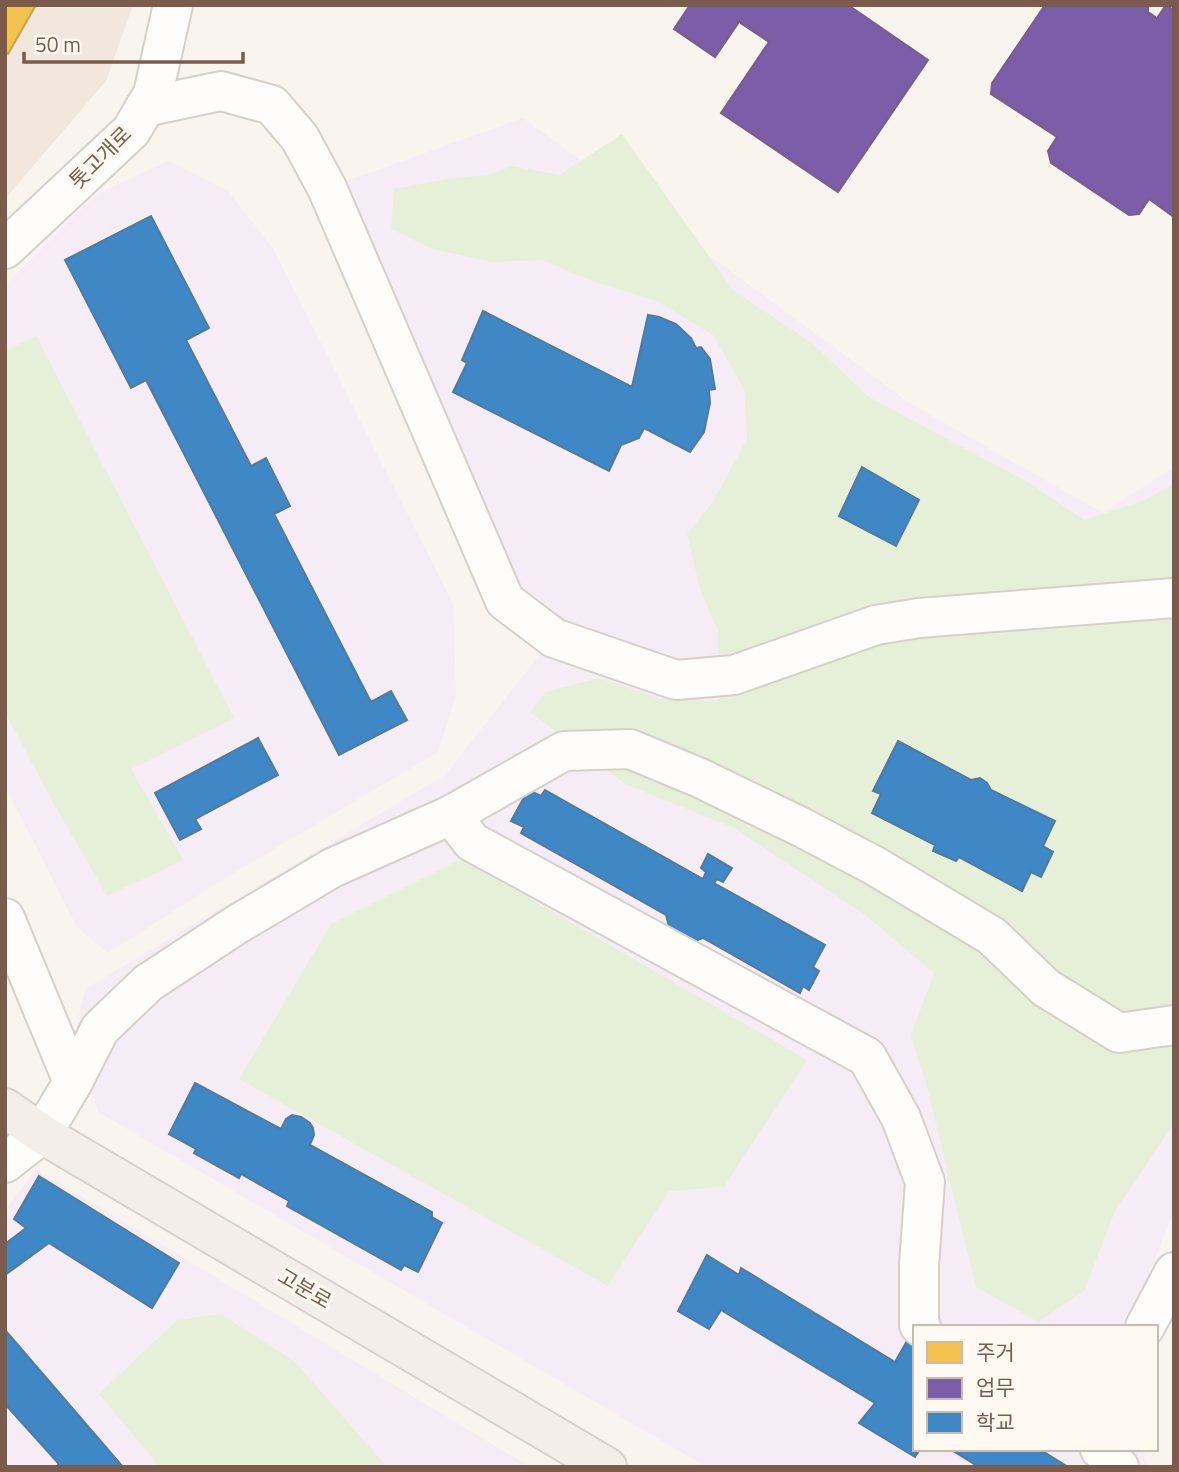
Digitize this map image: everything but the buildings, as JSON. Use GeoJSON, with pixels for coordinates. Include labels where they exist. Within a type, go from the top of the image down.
{"type":"FeatureCollection","features":[{"type":"Feature","properties":{"kind":"main road","name":"고분로"},"geometry":{"type":"LineString","coordinates":[[5,1108],[42,1133],[607,1467]]}},
{"type":"Feature","properties":{"kind":"street","name":"톳고개로"},"geometry":{"type":"LineString","coordinates":[[5,249],[131,131],[153,94],[173,5]]}},
{"type":"Feature","properties":{"kind":"street"},"geometry":{"type":"LineString","coordinates":[[145,107],[221,91],[272,105],[300,138],[327,188],[505,601],[554,638],[676,680],[734,676],[876,625],[919,618],[1174,598]]}},
{"type":"Feature","properties":{"kind":"street"},"geometry":{"type":"LineString","coordinates":[[5,1163],[42,1133],[73,1083],[100,1029],[148,984],[236,925],[332,868],[451,815],[564,751],[631,749],[738,796],[875,866],[992,936],[1046,988],[1119,1033],[1174,1025]]}},
{"type":"Feature","properties":{"kind":"street"},"geometry":{"type":"LineString","coordinates":[[451,815],[472,842],[867,1057],[901,1118],[925,1182],[919,1265],[919,1325]]}},
{"type":"Feature","properties":{"kind":"street"},"geometry":{"type":"LineString","coordinates":[[5,918],[73,1083]]}},
{"type":"Feature","properties":{"kind":"street"},"geometry":{"type":"LineString","coordinates":[[1146,1325],[1174,1272]]}},
{"type":"Feature","properties":{"kind":"street"},"geometry":{"type":"LineString","coordinates":[[1102,1451],[1121,1467]]}},
{"type":"Feature","properties":{"kind":"shaded area"},"geometry":{"type":"Polygon","coordinates":[[[5,5],[133,5],[106,81],[5,199],[5,5]]]}},
{"type":"Feature","properties":{"kind":"shaded area"},"geometry":{"type":"Polygon","coordinates":[[[523,118],[911,404],[1103,513],[1174,467],[1174,1211],[1129,1325],[913,1325],[913,1451],[1144,1451],[1148,1467],[707,1467],[98,1112],[75,1034],[85,989],[445,775],[553,638],[505,601],[327,188],[523,118]]]}},
{"type":"Feature","properties":{"kind":"shaded area"},"geometry":{"type":"Polygon","coordinates":[[[169,161],[228,191],[274,250],[453,604],[456,695],[438,752],[227,877],[108,953],[77,927],[5,786],[5,285],[96,194],[169,161]]]}},
{"type":"Feature","properties":{"kind":"shaded area"},"geometry":{"type":"Polygon","coordinates":[[[36,1169],[530,1467],[5,1467],[5,1211],[36,1169]]]}},
{"type":"Feature","properties":{"kind":"green space"},"geometry":{"type":"Polygon","coordinates":[[[622,134],[733,290],[813,344],[869,397],[1031,484],[1084,520],[1145,500],[1174,484],[1174,1123],[1115,1211],[1084,1291],[1038,1322],[976,1287],[927,1087],[911,1035],[934,973],[864,914],[734,828],[625,784],[530,712],[546,692],[599,678],[665,700],[718,701],[718,631],[700,589],[687,534],[712,503],[747,439],[744,389],[713,335],[657,301],[595,282],[542,260],[492,262],[432,249],[391,229],[394,189],[488,175],[512,166],[559,175],[622,134]]]}},
{"type":"Feature","properties":{"kind":"green space"},"geometry":{"type":"Polygon","coordinates":[[[36,336],[234,718],[131,769],[183,860],[107,896],[5,712],[5,351],[36,336]]]}},
{"type":"Feature","properties":{"kind":"green space"},"geometry":{"type":"Polygon","coordinates":[[[462,859],[807,1060],[724,1187],[669,1191],[608,1286],[239,1079],[331,924],[462,859]]]}},
{"type":"Feature","properties":{"kind":"green space"},"geometry":{"type":"Polygon","coordinates":[[[221,1314],[295,1362],[387,1467],[160,1467],[99,1394],[177,1320],[221,1314]]]}}]}
